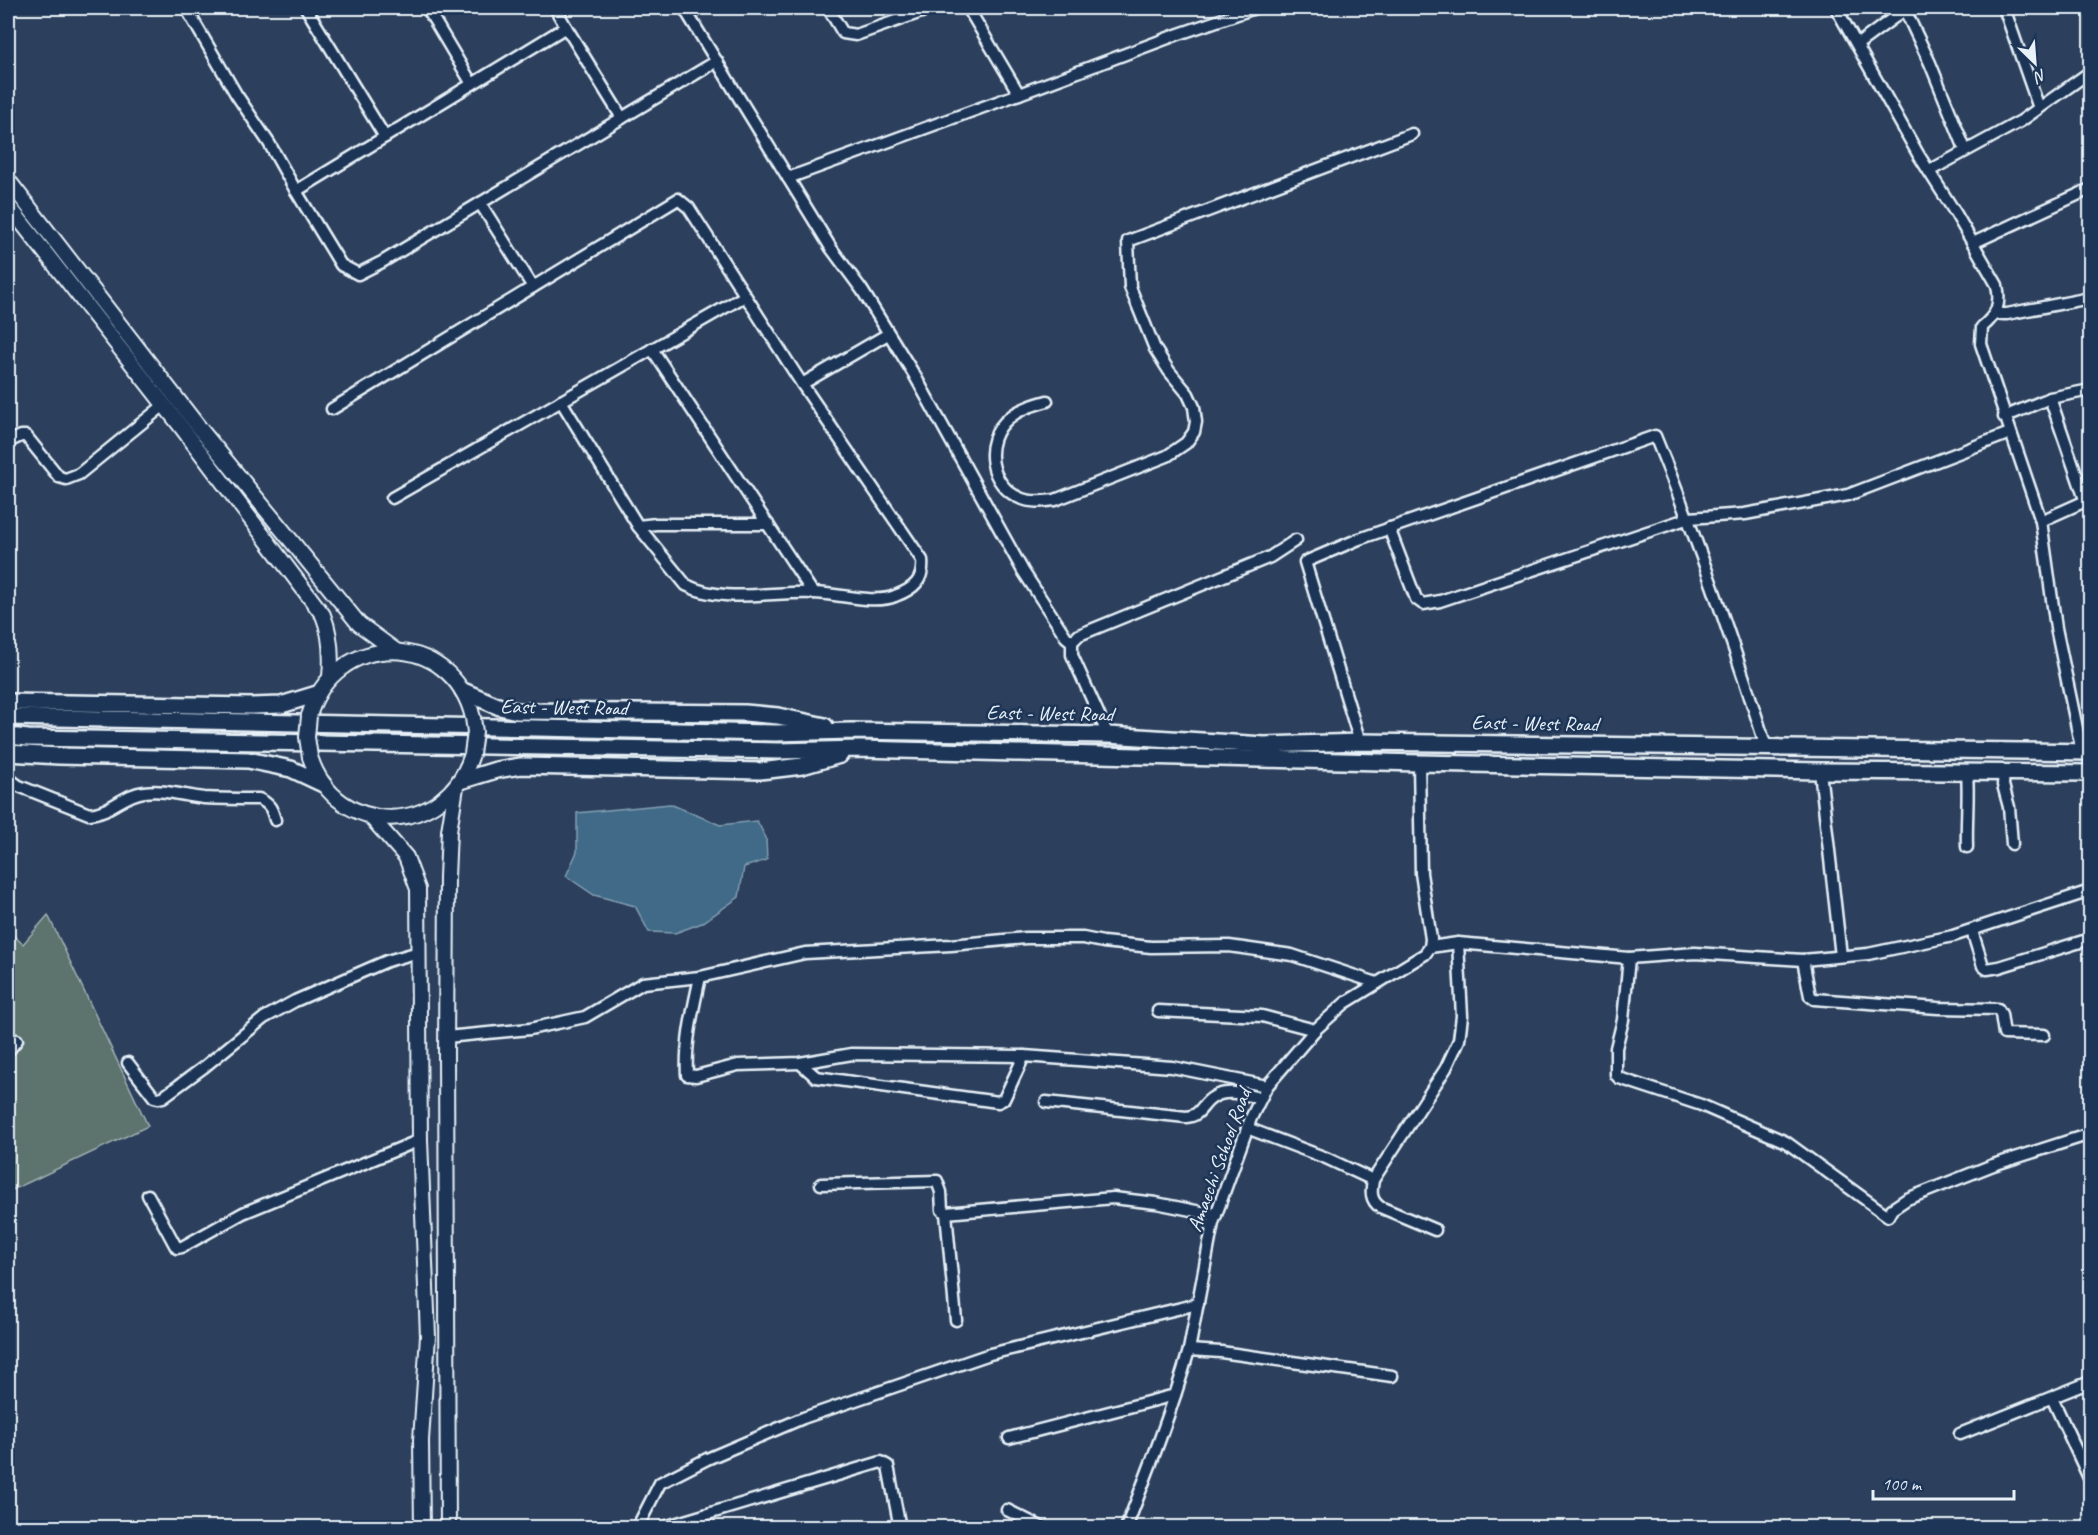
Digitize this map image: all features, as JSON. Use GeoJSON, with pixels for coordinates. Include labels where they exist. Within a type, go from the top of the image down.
{"type":"FeatureCollection","features":[{"type":"Feature","properties":{"kind":"main road"},"geometry":{"type":"LineString","coordinates":[[8,180],[201,430],[334,594],[359,624],[396,651]]}},
{"type":"Feature","properties":{"kind":"main road"},"geometry":{"type":"LineString","coordinates":[[9,209],[164,405],[323,615],[329,630],[330,677]]}},
{"type":"Feature","properties":{"kind":"main road"},"geometry":{"type":"LineString","coordinates":[[448,1527],[447,877],[449,831],[458,784],[472,754],[475,732],[473,718],[463,691],[454,679],[438,665],[418,655],[396,651],[375,652],[347,663],[330,677],[317,694],[309,716],[307,737],[315,771],[323,784],[344,804],[370,816],[400,818],[421,812],[440,802],[458,784],[496,770],[520,766],[760,771],[802,766],[860,749]]}},
{"type":"Feature","properties":{"kind":"main road"},"geometry":{"type":"LineString","coordinates":[[463,691],[500,707],[517,711],[745,713],[778,716],[851,731]]}},
{"type":"Feature","properties":{"kind":"main road"},"geometry":{"type":"LineString","coordinates":[[8,702],[252,706],[281,705],[317,694]]}},
{"type":"Feature","properties":{"kind":"main road","name":"East - West Road"},"geometry":{"type":"LineString","coordinates":[[8,717],[775,733],[851,731],[1108,735],[1264,745],[1360,742],[2086,752]]}},
{"type":"Feature","properties":{"kind":"main road","name":"East - West Road"},"geometry":{"type":"LineString","coordinates":[[8,736],[779,751],[860,749],[1820,771],[2091,773]]}},
{"type":"Feature","properties":{"kind":"main road"},"geometry":{"type":"LineString","coordinates":[[8,753],[248,760],[291,769],[323,784]]}},
{"type":"Feature","properties":{"kind":"main road"},"geometry":{"type":"LineString","coordinates":[[370,816],[406,856],[418,889],[420,1140],[428,1336],[421,1440],[422,1527]]}},
{"type":"Feature","properties":{"kind":"street"},"geometry":{"type":"LineString","coordinates":[[186,8],[236,94],[269,143],[342,265],[358,274],[717,61]]}},
{"type":"Feature","properties":{"kind":"street"},"geometry":{"type":"LineString","coordinates":[[306,8],[385,137]]}},
{"type":"Feature","properties":{"kind":"street"},"geometry":{"type":"LineString","coordinates":[[427,8],[472,84]]}},
{"type":"Feature","properties":{"kind":"street"},"geometry":{"type":"LineString","coordinates":[[555,8],[622,118]]}},
{"type":"Feature","properties":{"kind":"street"},"geometry":{"type":"LineString","coordinates":[[684,8],[788,178],[915,376],[1023,571],[1066,637],[1072,642]]}},
{"type":"Feature","properties":{"kind":"street"},"geometry":{"type":"LineString","coordinates":[[828,8],[843,33],[856,35],[933,8]]}},
{"type":"Feature","properties":{"kind":"street"},"geometry":{"type":"LineString","coordinates":[[968,8],[1019,94]]}},
{"type":"Feature","properties":{"kind":"street"},"geometry":{"type":"LineString","coordinates":[[788,178],[1255,8]]}},
{"type":"Feature","properties":{"kind":"street"},"geometry":{"type":"LineString","coordinates":[[1836,8],[1996,285],[2000,298],[1996,314],[1982,327],[1981,344],[2041,521],[2056,628],[2086,752]]}},
{"type":"Feature","properties":{"kind":"street"},"geometry":{"type":"LineString","coordinates":[[1858,44],[1905,8],[1965,149]]}},
{"type":"Feature","properties":{"kind":"street"},"geometry":{"type":"LineString","coordinates":[[2004,8],[2040,108]]}},
{"type":"Feature","properties":{"kind":"street"},"geometry":{"type":"LineString","coordinates":[[296,191],[566,27]]}},
{"type":"Feature","properties":{"kind":"street"},"geometry":{"type":"LineString","coordinates":[[1929,171],[1965,149],[2020,121],[2091,72]]}},
{"type":"Feature","properties":{"kind":"street"},"geometry":{"type":"LineString","coordinates":[[1047,401],[1022,410],[1008,419],[998,431],[992,447],[992,463],[998,478],[1008,491],[1022,499],[1038,502],[1055,500],[1167,456],[1186,443],[1194,432],[1196,422],[1194,407],[1188,394],[1155,349],[1147,330],[1131,287],[1128,241],[1412,134]]}},
{"type":"Feature","properties":{"kind":"street"},"geometry":{"type":"LineString","coordinates":[[1973,243],[2091,189]]}},
{"type":"Feature","properties":{"kind":"street"},"geometry":{"type":"LineString","coordinates":[[332,409],[678,199],[689,208],[802,384],[922,560],[923,571],[915,586],[894,597],[877,599],[813,593],[735,596],[695,589],[686,585],[638,526],[561,401]]}},
{"type":"Feature","properties":{"kind":"street"},"geometry":{"type":"LineString","coordinates":[[480,203],[533,287]]}},
{"type":"Feature","properties":{"kind":"street"},"geometry":{"type":"LineString","coordinates":[[392,498],[745,296]]}},
{"type":"Feature","properties":{"kind":"street"},"geometry":{"type":"LineString","coordinates":[[1996,314],[2007,314],[2091,298]]}},
{"type":"Feature","properties":{"kind":"street"},"geometry":{"type":"LineString","coordinates":[[802,384],[888,334]]}},
{"type":"Feature","properties":{"kind":"street"},"geometry":{"type":"LineString","coordinates":[[652,349],[813,593]]}},
{"type":"Feature","properties":{"kind":"street"},"geometry":{"type":"LineString","coordinates":[[2004,417],[2050,398],[2091,390]]}},
{"type":"Feature","properties":{"kind":"street"},"geometry":{"type":"LineString","coordinates":[[2041,521],[2088,500],[2050,398]]}},
{"type":"Feature","properties":{"kind":"street"},"geometry":{"type":"LineString","coordinates":[[8,442],[21,435],[28,438],[59,477],[66,479],[79,474],[164,405]]}},
{"type":"Feature","properties":{"kind":"street"},"geometry":{"type":"LineString","coordinates":[[1389,528],[1416,599],[1423,604],[1440,601],[1689,518],[1745,514],[1848,495],[2010,433]]}},
{"type":"Feature","properties":{"kind":"street"},"geometry":{"type":"LineString","coordinates":[[1360,742],[1305,562],[1389,528],[1655,436],[1689,518],[1742,669],[1766,747]]}},
{"type":"Feature","properties":{"kind":"street"},"geometry":{"type":"LineString","coordinates":[[638,526],[768,524]]}},
{"type":"Feature","properties":{"kind":"street"},"geometry":{"type":"LineString","coordinates":[[1108,735],[1072,655],[1072,642],[1079,635],[1270,557],[1296,540]]}},
{"type":"Feature","properties":{"kind":"street"},"geometry":{"type":"LineString","coordinates":[[1419,763],[1421,873],[1431,939],[1430,947],[1458,943],[1629,958],[1695,953],[1803,960],[1868,954],[1972,931],[2091,891]]}},
{"type":"Feature","properties":{"kind":"street"},"geometry":{"type":"LineString","coordinates":[[1820,771],[1841,956]]}},
{"type":"Feature","properties":{"kind":"street"},"geometry":{"type":"LineString","coordinates":[[1967,772],[1967,847]]}},
{"type":"Feature","properties":{"kind":"street"},"geometry":{"type":"LineString","coordinates":[[2004,772],[2003,785],[2009,807],[2012,844]]}},
{"type":"Feature","properties":{"kind":"street"},"geometry":{"type":"LineString","coordinates":[[8,778],[19,786],[89,814],[98,813],[129,795],[144,792],[168,792],[202,798],[259,799],[267,802],[272,808],[275,820]]}},
{"type":"Feature","properties":{"kind":"street"},"geometry":{"type":"LineString","coordinates":[[1972,931],[1983,966],[1987,969],[1999,968],[2091,939]]}},
{"type":"Feature","properties":{"kind":"street"},"geometry":{"type":"LineString","coordinates":[[447,1037],[530,1029],[585,1017],[643,983],[700,977],[805,953],[951,945],[1026,938],[1083,938],[1151,947],[1239,947],[1292,955],[1377,983]]}},
{"type":"Feature","properties":{"kind":"street"},"geometry":{"type":"LineString","coordinates":[[1435,1230],[1375,1203],[1371,1193],[1373,1180],[1446,1068],[1459,1040],[1462,1016],[1458,943]]}},
{"type":"Feature","properties":{"kind":"street","name":"Amaechi School Road"},"geometry":{"type":"LineString","coordinates":[[1126,1527],[1175,1395],[1189,1350],[1216,1215],[1260,1098],[1267,1086],[1315,1030],[1345,1003],[1425,954],[1430,947]]}},
{"type":"Feature","properties":{"kind":"street"},"geometry":{"type":"LineString","coordinates":[[128,1064],[154,1097],[163,1097],[264,1018],[295,1001],[387,961],[419,952]]}},
{"type":"Feature","properties":{"kind":"street"},"geometry":{"type":"LineString","coordinates":[[1629,958],[1623,1020],[1616,1048],[1616,1075],[1619,1078],[1701,1105],[1786,1142],[1887,1216],[1892,1209],[1907,1198],[1993,1165],[2091,1134]]}},
{"type":"Feature","properties":{"kind":"street"},"geometry":{"type":"LineString","coordinates":[[1803,960],[1810,996],[1814,999],[1938,1008],[1998,1009],[2004,1034],[2044,1035]]}},
{"type":"Feature","properties":{"kind":"street"},"geometry":{"type":"LineString","coordinates":[[700,977],[686,1057],[687,1075],[696,1076],[738,1065],[800,1063],[852,1054],[1024,1056],[1172,1067],[1267,1086]]}},
{"type":"Feature","properties":{"kind":"street"},"geometry":{"type":"LineString","coordinates":[[1158,1011],[1262,1016],[1315,1030]]}},
{"type":"Feature","properties":{"kind":"street"},"geometry":{"type":"LineString","coordinates":[[8,1052],[17,1040]]}},
{"type":"Feature","properties":{"kind":"street"},"geometry":{"type":"LineString","coordinates":[[800,1063],[816,1077],[998,1102],[1004,1099],[1024,1056]]}},
{"type":"Feature","properties":{"kind":"street"},"geometry":{"type":"LineString","coordinates":[[1046,1102],[1186,1117],[1198,1114],[1211,1098],[1220,1094],[1230,1092],[1260,1098]]}},
{"type":"Feature","properties":{"kind":"street"},"geometry":{"type":"LineString","coordinates":[[1247,1128],[1326,1158],[1373,1180]]}},
{"type":"Feature","properties":{"kind":"street"},"geometry":{"type":"LineString","coordinates":[[148,1195],[175,1245],[177,1248],[182,1247],[243,1213],[420,1140]]}},
{"type":"Feature","properties":{"kind":"street"},"geometry":{"type":"LineString","coordinates":[[821,1184],[936,1181],[941,1192],[942,1210],[946,1214],[956,1320]]}},
{"type":"Feature","properties":{"kind":"street"},"geometry":{"type":"LineString","coordinates":[[946,1214],[1113,1198],[1156,1203],[1216,1215]]}},
{"type":"Feature","properties":{"kind":"street"},"geometry":{"type":"LineString","coordinates":[[637,1527],[660,1483],[707,1459],[802,1418],[990,1354],[1198,1304]]}},
{"type":"Feature","properties":{"kind":"street"},"geometry":{"type":"LineString","coordinates":[[1189,1350],[1221,1352],[1392,1376]]}},
{"type":"Feature","properties":{"kind":"street"},"geometry":{"type":"LineString","coordinates":[[1960,1434],[2091,1382]]}},
{"type":"Feature","properties":{"kind":"street"},"geometry":{"type":"LineString","coordinates":[[1009,1438],[1175,1395]]}},
{"type":"Feature","properties":{"kind":"street"},"geometry":{"type":"LineString","coordinates":[[2052,1398],[2091,1480]]}},
{"type":"Feature","properties":{"kind":"street"},"geometry":{"type":"LineString","coordinates":[[661,1527],[880,1462],[888,1466],[900,1527]]}},
{"type":"Feature","properties":{"kind":"street"},"geometry":{"type":"LineString","coordinates":[[1007,1510],[1043,1527]]}},
{"type":"Feature","properties":{"kind":"green space"},"geometry":{"type":"Polygon","coordinates":[[[48,915],[148,1126],[8,1192],[8,931],[23,944],[48,915]]]}},
{"type":"Feature","properties":{"kind":"water"},"geometry":{"type":"Polygon","coordinates":[[[670,804],[720,825],[757,821],[766,838],[767,860],[744,867],[739,897],[702,923],[675,933],[649,932],[635,906],[594,895],[566,876],[577,852],[577,813],[670,804]]]}}]}
